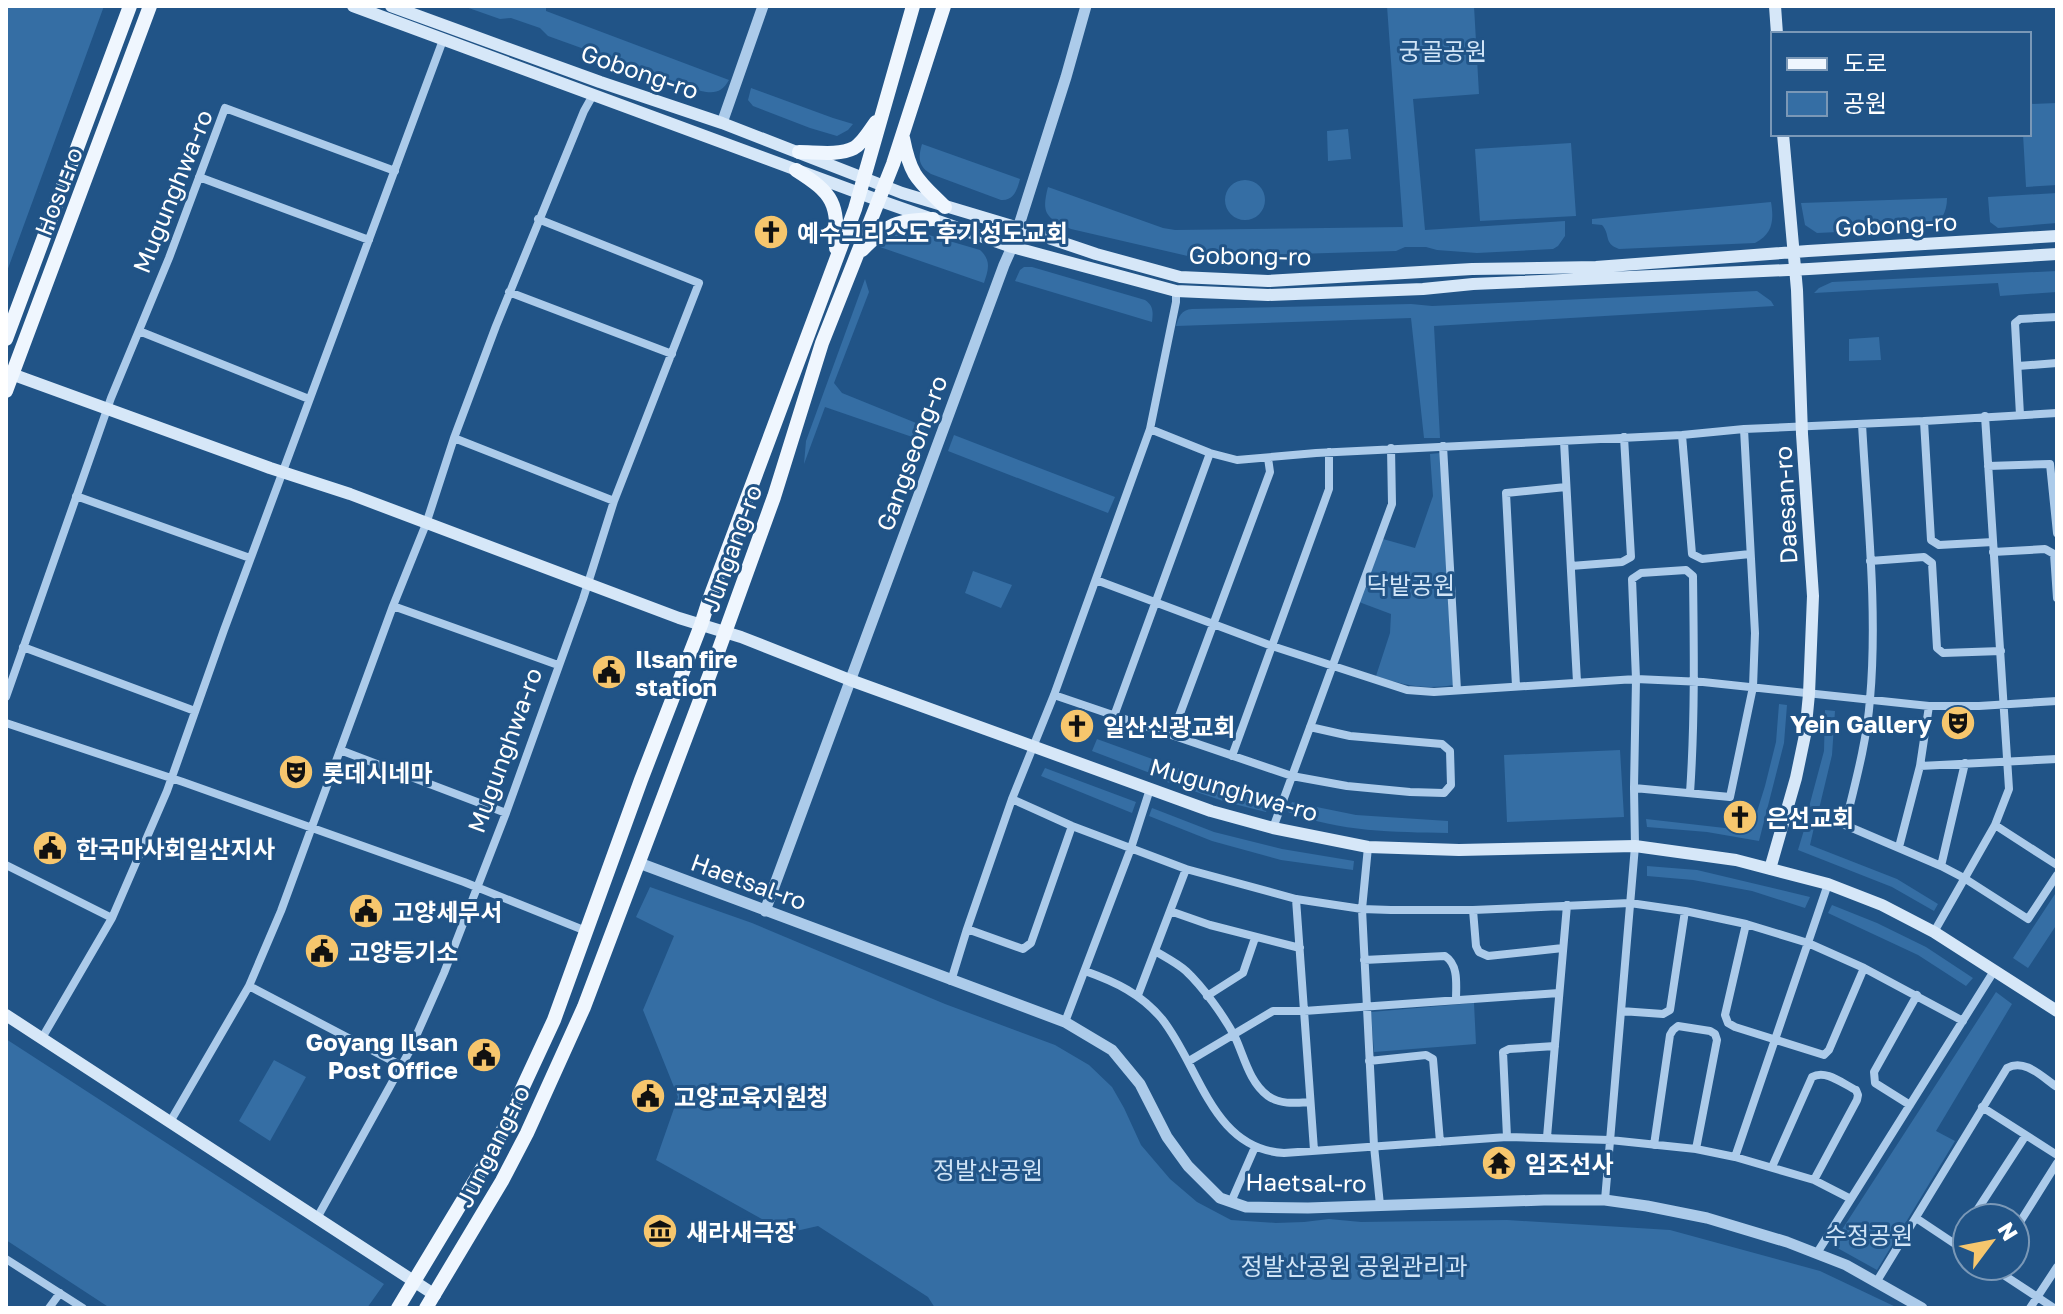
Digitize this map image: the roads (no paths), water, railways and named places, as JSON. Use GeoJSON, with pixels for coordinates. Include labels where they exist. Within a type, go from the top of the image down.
{"type":"FeatureCollection","features":[{"type":"Feature","properties":{"kind":"main road","name":"Hosu-ro"},"geometry":{"type":"LineString","coordinates":[[6,339],[130,6]]}},
{"type":"Feature","properties":{"kind":"main road","name":"Hosu-ro"},"geometry":{"type":"LineString","coordinates":[[6,391],[9,373],[150,6]]}},
{"type":"Feature","properties":{"kind":"main road","name":"Gobong-ro"},"geometry":{"type":"LineString","coordinates":[[353,6],[796,170],[862,186],[933,219],[1012,247],[1176,291],[1268,295],[1423,289],[2057,254]]}},
{"type":"Feature","properties":{"kind":"main road","name":"Gobong-ro"},"geometry":{"type":"LineString","coordinates":[[391,6],[799,152],[862,186]]}},
{"type":"Feature","properties":{"kind":"main road","name":"Jungang-ro"},"geometry":{"type":"LineString","coordinates":[[398,1308],[495,1147],[554,1020],[862,186],[913,6]]}},
{"type":"Feature","properties":{"kind":"main road","name":"Jungang-ro"},"geometry":{"type":"LineString","coordinates":[[431,1302],[527,1133],[584,1007],[774,497],[822,343],[903,136],[944,6]]}},
{"type":"Feature","properties":{"kind":"main road"},"geometry":{"type":"LineString","coordinates":[[1775,6],[1777,32]]}},
{"type":"Feature","properties":{"kind":"main road"},"geometry":{"type":"LineString","coordinates":[[799,152],[838,152],[854,148],[881,115]]}},
{"type":"Feature","properties":{"kind":"main road"},"geometry":{"type":"LineString","coordinates":[[903,136],[913,175],[945,207]]}},
{"type":"Feature","properties":{"kind":"main road","name":"Daesan-ro"},"geometry":{"type":"LineString","coordinates":[[1770,869],[1805,735],[1813,596],[1783,136]]}},
{"type":"Feature","properties":{"kind":"main road"},"geometry":{"type":"LineString","coordinates":[[796,170],[822,187],[833,204],[835,262]]}},
{"type":"Feature","properties":{"kind":"main road","name":"Gobong-ro"},"geometry":{"type":"LineString","coordinates":[[881,193],[945,207],[1180,277],[1240,280],[1472,269],[1596,267],[2057,236]]}},
{"type":"Feature","properties":{"kind":"main road"},"geometry":{"type":"LineString","coordinates":[[856,256],[891,224],[933,219]]}},
{"type":"Feature","properties":{"kind":"main road","name":"Mugunghwa-ro"},"geometry":{"type":"LineString","coordinates":[[9,373],[350,494],[1211,811],[1273,828],[1368,847],[1459,850],[1635,846],[1736,860],[1828,884],[1882,905],[1934,932],[2057,1011]]}},
{"type":"Feature","properties":{"kind":"main road"},"geometry":{"type":"LineString","coordinates":[[6,1015],[415,1282],[431,1302]]}},
{"type":"Feature","properties":{"kind":"street"},"geometry":{"type":"LineString","coordinates":[[722,123],[763,6]]}},
{"type":"Feature","properties":{"kind":"street","name":"Gangseong-ro"},"geometry":{"type":"LineString","coordinates":[[765,911],[1019,228],[1086,6]]}},
{"type":"Feature","properties":{"kind":"street"},"geometry":{"type":"LineString","coordinates":[[42,1038],[112,918],[172,778],[250,558],[443,40]]}},
{"type":"Feature","properties":{"kind":"street","name":"Gobong-ro"},"geometry":{"type":"LineString","coordinates":[[454,438],[538,219],[593,95]]}},
{"type":"Feature","properties":{"kind":"street","name":"Mugunghwa-ro"},"geometry":{"type":"LineString","coordinates":[[6,697],[108,408],[225,108],[395,171]]}},
{"type":"Feature","properties":{"kind":"street"},"geometry":{"type":"LineString","coordinates":[[199,177],[369,240]]}},
{"type":"Feature","properties":{"kind":"street","name":"Mugunghwa-ro"},"geometry":{"type":"LineString","coordinates":[[317,1218],[402,1066],[444,973],[506,813],[614,501],[699,283],[538,219]]}},
{"type":"Feature","properties":{"kind":"street"},"geometry":{"type":"LineString","coordinates":[[951,981],[1012,799],[1054,695],[1150,429],[1176,291]]}},
{"type":"Feature","properties":{"kind":"street"},"geometry":{"type":"LineString","coordinates":[[509,292],[672,354]]}},
{"type":"Feature","properties":{"kind":"street"},"geometry":{"type":"LineString","coordinates":[[2020,415],[2015,323],[2017,320],[2057,317]]}},
{"type":"Feature","properties":{"kind":"street"},"geometry":{"type":"LineString","coordinates":[[139,331],[309,399]]}},
{"type":"Feature","properties":{"kind":"street"},"geometry":{"type":"LineString","coordinates":[[2018,366],[2057,363]]}},
{"type":"Feature","properties":{"kind":"street"},"geometry":{"type":"LineString","coordinates":[[1150,429],[1210,453],[1237,460],[1391,448],[2057,413]]}},
{"type":"Feature","properties":{"kind":"street"},"geometry":{"type":"LineString","coordinates":[[1934,932],[1995,825],[2009,789],[1985,416]]}},
{"type":"Feature","properties":{"kind":"street"},"geometry":{"type":"LineString","coordinates":[[1924,421],[1931,540],[1939,545],[1993,542]]}},
{"type":"Feature","properties":{"kind":"street"},"geometry":{"type":"LineString","coordinates":[[1862,424],[1870,561],[1870,701],[1845,825],[1941,866],[2028,919],[2057,875]]}},
{"type":"Feature","properties":{"kind":"street"},"geometry":{"type":"LineString","coordinates":[[1634,788],[1730,797],[1753,687],[1755,633],[1744,429]]}},
{"type":"Feature","properties":{"kind":"street"},"geometry":{"type":"LineString","coordinates":[[1682,435],[1692,554],[1702,559],[1750,554]]}},
{"type":"Feature","properties":{"kind":"street"},"geometry":{"type":"LineString","coordinates":[[1571,566],[1622,562],[1631,557],[1624,437]]}},
{"type":"Feature","properties":{"kind":"street"},"geometry":{"type":"LineString","coordinates":[[170,1122],[249,986],[281,911],[426,524],[454,438],[614,501]]}},
{"type":"Feature","properties":{"kind":"street"},"geometry":{"type":"LineString","coordinates":[[1564,441],[1577,682]]}},
{"type":"Feature","properties":{"kind":"street"},"geometry":{"type":"LineString","coordinates":[[1443,446],[1457,690]]}},
{"type":"Feature","properties":{"kind":"street"},"geometry":{"type":"LineString","coordinates":[[1273,828],[1392,504],[1391,448]]}},
{"type":"Feature","properties":{"kind":"street"},"geometry":{"type":"LineString","coordinates":[[1232,756],[1329,489],[1329,452]]}},
{"type":"Feature","properties":{"kind":"street"},"geometry":{"type":"LineString","coordinates":[[1114,716],[1210,453]]}},
{"type":"Feature","properties":{"kind":"street"},"geometry":{"type":"LineString","coordinates":[[1172,735],[1270,472],[1268,458]]}},
{"type":"Feature","properties":{"kind":"street"},"geometry":{"type":"LineString","coordinates":[[1988,466],[2050,464],[2057,533]]}},
{"type":"Feature","properties":{"kind":"street"},"geometry":{"type":"LineString","coordinates":[[1516,686],[1506,493],[1566,487]]}},
{"type":"Feature","properties":{"kind":"street"},"geometry":{"type":"LineString","coordinates":[[76,496],[250,558]]}},
{"type":"Feature","properties":{"kind":"street"},"geometry":{"type":"LineString","coordinates":[[1993,552],[2045,549],[2054,554],[2057,598]]}},
{"type":"Feature","properties":{"kind":"street"},"geometry":{"type":"LineString","coordinates":[[1870,561],[1924,557],[1932,563],[1938,651],[2001,651]]}},
{"type":"Feature","properties":{"kind":"street"},"geometry":{"type":"LineString","coordinates":[[1605,1200],[1635,846],[1636,679],[1632,579],[1641,573],[1686,570],[1693,576],[1695,682],[1690,793]]}},
{"type":"Feature","properties":{"kind":"street"},"geometry":{"type":"LineString","coordinates":[[1096,580],[1272,646],[1407,690],[1434,692],[1636,679],[1753,687],[1929,706],[2057,701]]}},
{"type":"Feature","properties":{"kind":"street"},"geometry":{"type":"LineString","coordinates":[[393,606],[558,665]]}},
{"type":"Feature","properties":{"kind":"street"},"geometry":{"type":"LineString","coordinates":[[23,647],[195,711]]}},
{"type":"Feature","properties":{"kind":"street"},"geometry":{"type":"LineString","coordinates":[[1054,695],[1292,776],[1347,786],[1410,792],[1444,793],[1451,785],[1450,751],[1442,744],[1350,736],[1310,727]]}},
{"type":"Feature","properties":{"kind":"street"},"geometry":{"type":"LineString","coordinates":[[1899,847],[1920,766],[1929,706]]}},
{"type":"Feature","properties":{"kind":"street"},"geometry":{"type":"LineString","coordinates":[[6,723],[172,778],[477,887],[587,932]]}},
{"type":"Feature","properties":{"kind":"street"},"geometry":{"type":"LineString","coordinates":[[340,750],[506,813]]}},
{"type":"Feature","properties":{"kind":"street"},"geometry":{"type":"LineString","coordinates":[[1920,766],[2057,759]]}},
{"type":"Feature","properties":{"kind":"street"},"geometry":{"type":"LineString","coordinates":[[1941,866],[1965,763]]}},
{"type":"Feature","properties":{"kind":"street"},"geometry":{"type":"LineString","coordinates":[[1065,1022],[1150,789]]}},
{"type":"Feature","properties":{"kind":"street"},"geometry":{"type":"LineString","coordinates":[[1012,799],[1072,826],[1186,869],[1296,899],[1362,909],[1473,910],[1630,903],[1746,924],[1808,943],[1864,968],[1963,1021]]}},
{"type":"Feature","properties":{"kind":"street"},"geometry":{"type":"LineString","coordinates":[[1995,825],[2057,865]]}},
{"type":"Feature","properties":{"kind":"street"},"geometry":{"type":"LineString","coordinates":[[967,929],[1023,949],[1031,943],[1072,826]]}},
{"type":"Feature","properties":{"kind":"street"},"geometry":{"type":"LineString","coordinates":[[1368,847],[1362,909],[1374,1146],[1380,1205]]}},
{"type":"Feature","properties":{"kind":"street","name":"Haetsal-ro"},"geometry":{"type":"LineString","coordinates":[[639,863],[1065,1022],[1112,1050],[1140,1084],[1167,1137],[1188,1166],[1220,1198],[1231,1202],[1246,1207],[1308,1208],[1605,1200],[1647,1206],[1707,1218],[1817,1253],[1877,1281],[1922,1308]]}},
{"type":"Feature","properties":{"kind":"street"},"geometry":{"type":"LineString","coordinates":[[6,865],[112,918]]}},
{"type":"Feature","properties":{"kind":"street"},"geometry":{"type":"LineString","coordinates":[[1138,995],[1186,869]]}},
{"type":"Feature","properties":{"kind":"street"},"geometry":{"type":"LineString","coordinates":[[1735,1157],[1828,884]]}},
{"type":"Feature","properties":{"kind":"street"},"geometry":{"type":"LineString","coordinates":[[1296,899],[1314,1150]]}},
{"type":"Feature","properties":{"kind":"street"},"geometry":{"type":"LineString","coordinates":[[1547,1137],[1567,905]]}},
{"type":"Feature","properties":{"kind":"street"},"geometry":{"type":"LineString","coordinates":[[1473,910],[1476,946],[1479,952],[1488,956],[1563,948]]}},
{"type":"Feature","properties":{"kind":"street"},"geometry":{"type":"LineString","coordinates":[[1170,911],[1255,938],[1300,948]]}},
{"type":"Feature","properties":{"kind":"street"},"geometry":{"type":"LineString","coordinates":[[1621,1011],[1663,1014],[1670,1010],[1685,911]]}},
{"type":"Feature","properties":{"kind":"street"},"geometry":{"type":"LineString","coordinates":[[1746,924],[1725,1015],[1728,1023],[1735,1027],[1824,1055],[1829,1050],[1864,968]]}},
{"type":"Feature","properties":{"kind":"street"},"geometry":{"type":"LineString","coordinates":[[1207,996],[1243,973],[1255,938]]}},
{"type":"Feature","properties":{"kind":"street"},"geometry":{"type":"LineString","coordinates":[[1155,951],[1184,969],[1207,996],[1233,1033],[1255,1081],[1268,1096],[1277,1101],[1310,1102]]}},
{"type":"Feature","properties":{"kind":"street"},"geometry":{"type":"LineString","coordinates":[[1364,960],[1445,956],[1454,967],[1456,1000]]}},
{"type":"Feature","properties":{"kind":"street"},"geometry":{"type":"LineString","coordinates":[[1085,971],[1138,995],[1162,1020],[1189,1061],[1219,1117],[1235,1135],[1272,1153],[1507,1137],[1610,1140],[1696,1149],[1735,1157],[1814,1180],[1851,1199]]}},
{"type":"Feature","properties":{"kind":"street"},"geometry":{"type":"LineString","coordinates":[[1817,1253],[1994,971]]}},
{"type":"Feature","properties":{"kind":"street"},"geometry":{"type":"LineString","coordinates":[[249,986],[402,1066]]}},
{"type":"Feature","properties":{"kind":"street"},"geometry":{"type":"LineString","coordinates":[[1189,1061],[1273,1011],[1559,993]]}},
{"type":"Feature","properties":{"kind":"street"},"geometry":{"type":"LineString","coordinates":[[1910,1105],[1873,1079],[1917,995]]}},
{"type":"Feature","properties":{"kind":"street"},"geometry":{"type":"LineString","coordinates":[[1654,1145],[1670,1035],[1678,1026],[1710,1031],[1717,1040],[1696,1149]]}},
{"type":"Feature","properties":{"kind":"street"},"geometry":{"type":"LineString","coordinates":[[1507,1137],[1503,1052],[1555,1046]]}},
{"type":"Feature","properties":{"kind":"street"},"geometry":{"type":"LineString","coordinates":[[1369,1061],[1426,1055],[1433,1059],[1440,1142]]}},
{"type":"Feature","properties":{"kind":"street"},"geometry":{"type":"LineString","coordinates":[[1877,1281],[2007,1068],[2014,1064],[2024,1065],[2057,1087]]}},
{"type":"Feature","properties":{"kind":"street"},"geometry":{"type":"LineString","coordinates":[[1772,1167],[1812,1077],[1818,1073],[1825,1074],[1856,1090],[1858,1095],[1814,1180]]}},
{"type":"Feature","properties":{"kind":"street"},"geometry":{"type":"LineString","coordinates":[[1982,1107],[2057,1155]]}},
{"type":"Feature","properties":{"kind":"street"},"geometry":{"type":"LineString","coordinates":[[1982,1202],[2026,1135]]}},
{"type":"Feature","properties":{"kind":"street"},"geometry":{"type":"LineString","coordinates":[[1231,1202],[1255,1147]]}},
{"type":"Feature","properties":{"kind":"street"},"geometry":{"type":"LineString","coordinates":[[2031,1204],[2057,1163]]}},
{"type":"Feature","properties":{"kind":"street"},"geometry":{"type":"LineString","coordinates":[[1916,1218],[1951,1241]]}},
{"type":"Feature","properties":{"kind":"street"},"geometry":{"type":"LineString","coordinates":[[6,1259],[83,1308]]}},
{"type":"Feature","properties":{"kind":"street"},"geometry":{"type":"LineString","coordinates":[[2030,1308],[2057,1267]]}},
{"type":"Feature","properties":{"kind":"street"},"geometry":{"type":"LineString","coordinates":[[2015,1282],[2054,1308]]}},
{"type":"Feature","properties":{"kind":"street"},"geometry":{"type":"LineString","coordinates":[[49,1308],[60,1293]]}},
{"type":"Feature","properties":{"kind":"place","name":"예수그리스도 후기성도교회"},"geometry":{"type":"Point","coordinates":[771,232]}},
{"type":"Feature","properties":{"kind":"place","name":"Ilsan fire station"},"geometry":{"type":"Point","coordinates":[609,672]}},
{"type":"Feature","properties":{"kind":"place","name":"Yein Gallery"},"geometry":{"type":"Point","coordinates":[1958,723]}},
{"type":"Feature","properties":{"kind":"place","name":"일산신광교회"},"geometry":{"type":"Point","coordinates":[1077,726]}},
{"type":"Feature","properties":{"kind":"place","name":"롯데시네마"},"geometry":{"type":"Point","coordinates":[296,772]}},
{"type":"Feature","properties":{"kind":"place","name":"은선교회"},"geometry":{"type":"Point","coordinates":[1740,817]}},
{"type":"Feature","properties":{"kind":"place","name":"한국마사회일산지사"},"geometry":{"type":"Point","coordinates":[50,848]}},
{"type":"Feature","properties":{"kind":"place","name":"고양세무서"},"geometry":{"type":"Point","coordinates":[366,911]}},
{"type":"Feature","properties":{"kind":"place","name":"고양등기소"},"geometry":{"type":"Point","coordinates":[322,951]}},
{"type":"Feature","properties":{"kind":"place","name":"Goyang Ilsan Post Office"},"geometry":{"type":"Point","coordinates":[484,1055]}},
{"type":"Feature","properties":{"kind":"place","name":"고양교육지원청"},"geometry":{"type":"Point","coordinates":[648,1096]}},
{"type":"Feature","properties":{"kind":"place","name":"임조선사"},"geometry":{"type":"Point","coordinates":[1499,1163]}},
{"type":"Feature","properties":{"kind":"place","name":"새라새극장"},"geometry":{"type":"Point","coordinates":[660,1231]}},
{"type":"Feature","properties":{"kind":"park label","name":"궁골공원"},"geometry":{"type":"Point","coordinates":[1443,50]}},
{"type":"Feature","properties":{"kind":"park label","name":"닥밭공원"},"geometry":{"type":"Point","coordinates":[1411,584]}},
{"type":"Feature","properties":{"kind":"park label","name":"정발산공원"},"geometry":{"type":"Point","coordinates":[988,1169]}},
{"type":"Feature","properties":{"kind":"park label","name":"수정공원"},"geometry":{"type":"Point","coordinates":[1869,1234]}},
{"type":"Feature","properties":{"kind":"park label","name":"정발산공원 공원관리과"},"geometry":{"type":"Point","coordinates":[1354,1265]}}]}
